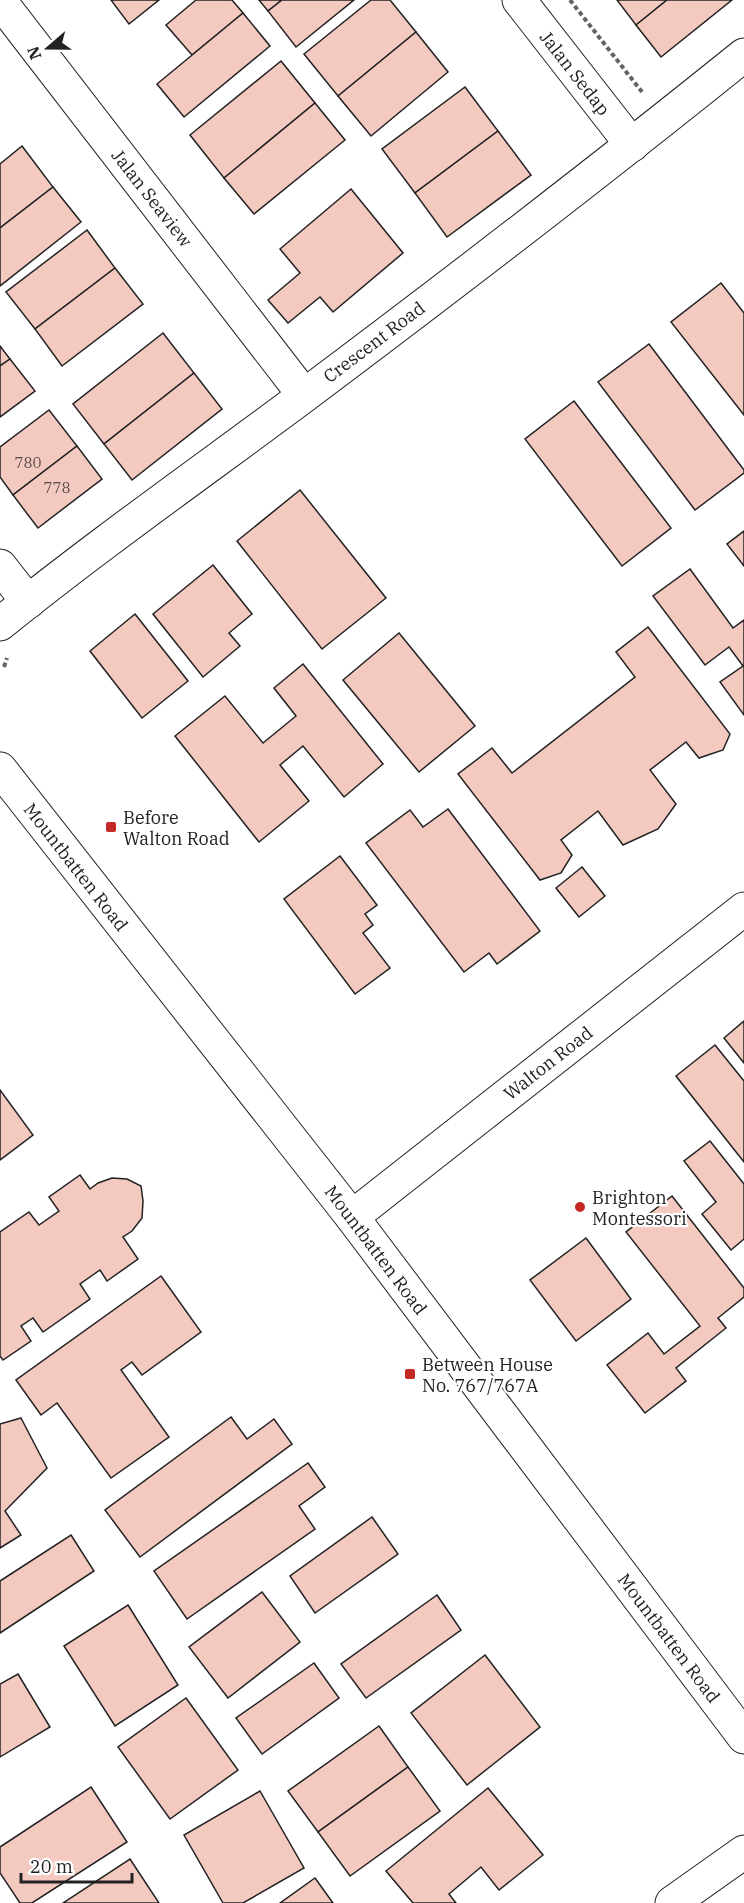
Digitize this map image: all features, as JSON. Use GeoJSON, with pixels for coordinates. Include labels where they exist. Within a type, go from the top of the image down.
{"type":"FeatureCollection","features":[{"type":"Feature","properties":{"kind":"street","name":"Jalan Sedap"},"geometry":{"type":"LineString","coordinates":[[519,0],[632,145]]}},
{"type":"Feature","properties":{"kind":"street","name":"Jalan Seaview"},"geometry":{"type":"LineString","coordinates":[[0,1],[304,395]]}},
{"type":"Feature","properties":{"kind":"street","name":"Crescent Road"},"geometry":{"type":"LineString","coordinates":[[0,624],[632,145],[744,55]]}},
{"type":"Feature","properties":{"kind":"street"},"geometry":{"type":"LineString","coordinates":[[0,566],[28,602]]}},
{"type":"Feature","properties":{"kind":"street","name":"Mountbatten Road"},"geometry":{"type":"LineString","coordinates":[[0,769],[352,1217],[744,1737]]}},
{"type":"Feature","properties":{"kind":"street","name":"Walton Road"},"geometry":{"type":"LineString","coordinates":[[352,1217],[744,909]]}},
{"type":"Feature","properties":{"kind":"street"},"geometry":{"type":"LineString","coordinates":[[672,1903],[744,1852]]}},
{"type":"Feature","properties":{"kind":"path"},"geometry":{"type":"LineString","coordinates":[[570,0],[646,98]]}},
{"type":"Feature","properties":{"kind":"building"},"geometry":{"type":"Polygon","coordinates":[[[111,0],[159,0],[129,24],[111,0]]]}},
{"type":"Feature","properties":{"kind":"building"},"geometry":{"type":"Polygon","coordinates":[[[196,0],[232,0],[243,13],[192,55],[166,25],[196,0]]]}},
{"type":"Feature","properties":{"kind":"building"},"geometry":{"type":"Polygon","coordinates":[[[259,0],[282,0],[268,11],[259,0]]]}},
{"type":"Feature","properties":{"kind":"building"},"geometry":{"type":"Polygon","coordinates":[[[282,0],[354,0],[296,47],[268,11],[282,0]]]}},
{"type":"Feature","properties":{"kind":"building"},"geometry":{"type":"Polygon","coordinates":[[[371,0],[390,0],[416,32],[338,96],[304,54],[371,0]]]}},
{"type":"Feature","properties":{"kind":"building"},"geometry":{"type":"Polygon","coordinates":[[[617,0],[667,0],[636,25],[617,0]]]}},
{"type":"Feature","properties":{"kind":"building"},"geometry":{"type":"Polygon","coordinates":[[[667,0],[732,0],[661,57],[636,25],[667,0]]]}},
{"type":"Feature","properties":{"kind":"building"},"geometry":{"type":"Polygon","coordinates":[[[243,13],[270,46],[184,117],[157,84],[243,13]]]}},
{"type":"Feature","properties":{"kind":"building"},"geometry":{"type":"Polygon","coordinates":[[[416,32],[448,72],[371,136],[338,96],[416,32]]]}},
{"type":"Feature","properties":{"kind":"building"},"geometry":{"type":"Polygon","coordinates":[[[281,61],[315,103],[224,178],[190,135],[281,61]]]}},
{"type":"Feature","properties":{"kind":"building"},"geometry":{"type":"Polygon","coordinates":[[[465,87],[498,131],[415,193],[382,149],[465,87]]]}},
{"type":"Feature","properties":{"kind":"building"},"geometry":{"type":"Polygon","coordinates":[[[315,103],[345,140],[254,214],[224,178],[315,103]]]}},
{"type":"Feature","properties":{"kind":"building"},"geometry":{"type":"Polygon","coordinates":[[[498,131],[531,175],[447,237],[415,193],[498,131]]]}},
{"type":"Feature","properties":{"kind":"building"},"geometry":{"type":"Polygon","coordinates":[[[22,146],[53,187],[0,228],[0,164],[22,146]]]}},
{"type":"Feature","properties":{"kind":"building"},"geometry":{"type":"Polygon","coordinates":[[[53,187],[81,222],[0,286],[0,228],[53,187]]]}},
{"type":"Feature","properties":{"kind":"building"},"geometry":{"type":"Polygon","coordinates":[[[351,189],[403,253],[333,312],[320,297],[288,323],[268,300],[300,273],[280,249],[351,189]]]}},
{"type":"Feature","properties":{"kind":"building"},"geometry":{"type":"Polygon","coordinates":[[[87,230],[115,268],[35,329],[6,292],[87,230]]]}},
{"type":"Feature","properties":{"kind":"building"},"geometry":{"type":"Polygon","coordinates":[[[115,268],[143,304],[62,366],[35,329],[115,268]]]}},
{"type":"Feature","properties":{"kind":"building"},"geometry":{"type":"Polygon","coordinates":[[[721,283],[744,313],[744,415],[671,322],[721,283]]]}},
{"type":"Feature","properties":{"kind":"building"},"geometry":{"type":"Polygon","coordinates":[[[163,333],[194,373],[104,444],[73,404],[163,333]]]}},
{"type":"Feature","properties":{"kind":"building"},"geometry":{"type":"Polygon","coordinates":[[[649,344],[744,470],[744,473],[695,510],[598,382],[649,344]]]}},
{"type":"Feature","properties":{"kind":"building"},"geometry":{"type":"Polygon","coordinates":[[[0,346],[10,359],[0,366],[0,346]]]}},
{"type":"Feature","properties":{"kind":"building"},"geometry":{"type":"Polygon","coordinates":[[[10,359],[35,391],[0,417],[0,366],[10,359]]]}},
{"type":"Feature","properties":{"kind":"building"},"geometry":{"type":"Polygon","coordinates":[[[194,373],[222,409],[132,480],[104,444],[194,373]]]}},
{"type":"Feature","properties":{"kind":"building"},"geometry":{"type":"Polygon","coordinates":[[[574,401],[671,528],[622,566],[525,439],[574,401]]]}},
{"type":"Feature","properties":{"kind":"building"},"geometry":{"type":"Polygon","coordinates":[[[49,410],[77,446],[13,495],[0,477],[0,447],[49,410]]]}},
{"type":"Feature","properties":{"kind":"building"},"geometry":{"type":"Polygon","coordinates":[[[77,446],[102,479],[38,528],[13,495],[77,446]]]}},
{"type":"Feature","properties":{"kind":"building"},"geometry":{"type":"Polygon","coordinates":[[[300,490],[386,598],[322,649],[237,541],[300,490]]]}},
{"type":"Feature","properties":{"kind":"building"},"geometry":{"type":"Polygon","coordinates":[[[744,531],[744,566],[727,544],[744,531]]]}},
{"type":"Feature","properties":{"kind":"building"},"geometry":{"type":"Polygon","coordinates":[[[213,565],[252,614],[229,633],[240,646],[203,677],[153,614],[213,565]]]}},
{"type":"Feature","properties":{"kind":"building"},"geometry":{"type":"Polygon","coordinates":[[[690,569],[733,628],[744,620],[744,715],[720,682],[743,666],[729,647],[705,665],[653,596],[690,569]]]}},
{"type":"Feature","properties":{"kind":"building"},"geometry":{"type":"Polygon","coordinates":[[[135,614],[188,681],[142,718],[90,651],[135,614]]]}},
{"type":"Feature","properties":{"kind":"building"},"geometry":{"type":"Polygon","coordinates":[[[648,627],[730,734],[723,750],[699,758],[686,742],[650,770],[676,804],[658,829],[623,845],[598,811],[561,840],[572,855],[561,873],[540,880],[458,774],[492,748],[512,773],[635,677],[616,652],[648,627]]]}},
{"type":"Feature","properties":{"kind":"building"},"geometry":{"type":"Polygon","coordinates":[[[399,633],[475,726],[419,772],[343,680],[399,633]]]}},
{"type":"Feature","properties":{"kind":"building"},"geometry":{"type":"Polygon","coordinates":[[[303,664],[383,764],[344,797],[303,746],[280,765],[309,801],[259,842],[175,736],[225,696],[263,743],[296,716],[274,688],[303,664]]]}},
{"type":"Feature","properties":{"kind":"building"},"geometry":{"type":"Polygon","coordinates":[[[448,809],[540,931],[497,964],[489,953],[464,972],[366,843],[410,810],[423,827],[448,809]]]}},
{"type":"Feature","properties":{"kind":"building"},"geometry":{"type":"Polygon","coordinates":[[[340,856],[377,905],[365,914],[373,925],[363,933],[390,968],[355,994],[284,899],[340,856]]]}},
{"type":"Feature","properties":{"kind":"building"},"geometry":{"type":"Polygon","coordinates":[[[582,867],[605,896],[579,917],[556,888],[582,867]]]}},
{"type":"Feature","properties":{"kind":"building"},"geometry":{"type":"Polygon","coordinates":[[[744,1021],[744,1063],[724,1038],[744,1021]]]}},
{"type":"Feature","properties":{"kind":"building"},"geometry":{"type":"Polygon","coordinates":[[[715,1045],[744,1081],[744,1162],[676,1076],[715,1045]]]}},
{"type":"Feature","properties":{"kind":"building"},"geometry":{"type":"Polygon","coordinates":[[[0,1090],[33,1135],[0,1160],[0,1090]]]}},
{"type":"Feature","properties":{"kind":"building"},"geometry":{"type":"Polygon","coordinates":[[[710,1141],[744,1184],[744,1239],[731,1250],[702,1214],[716,1202],[684,1161],[710,1141]]]}},
{"type":"Feature","properties":{"kind":"building"},"geometry":{"type":"Polygon","coordinates":[[[80,1175],[90,1189],[112,1178],[127,1179],[141,1186],[142,1218],[132,1231],[123,1237],[138,1259],[107,1281],[100,1270],[80,1284],[90,1299],[43,1332],[33,1318],[21,1326],[31,1341],[3,1360],[0,1356],[0,1232],[29,1212],[39,1225],[59,1211],[49,1197],[80,1175]]]}},
{"type":"Feature","properties":{"kind":"building"},"geometry":{"type":"Polygon","coordinates":[[[672,1196],[744,1288],[744,1297],[718,1318],[726,1328],[676,1368],[686,1381],[645,1413],[607,1365],[648,1333],[664,1354],[700,1326],[626,1232],[672,1196]]]}},
{"type":"Feature","properties":{"kind":"building"},"geometry":{"type":"Polygon","coordinates":[[[586,1238],[631,1299],[576,1341],[530,1280],[586,1238]]]}},
{"type":"Feature","properties":{"kind":"building"},"geometry":{"type":"Polygon","coordinates":[[[161,1276],[201,1332],[142,1375],[132,1362],[121,1370],[169,1437],[111,1478],[57,1403],[41,1415],[16,1380],[161,1276]]]}},
{"type":"Feature","properties":{"kind":"building"},"geometry":{"type":"Polygon","coordinates":[[[231,1417],[247,1439],[274,1419],[292,1444],[140,1557],[105,1510],[231,1417]]]}},
{"type":"Feature","properties":{"kind":"building"},"geometry":{"type":"Polygon","coordinates":[[[21,1418],[47,1468],[5,1511],[21,1535],[0,1548],[0,1424],[21,1418]]]}},
{"type":"Feature","properties":{"kind":"building"},"geometry":{"type":"Polygon","coordinates":[[[308,1463],[325,1487],[299,1506],[315,1529],[187,1619],[154,1571],[308,1463]]]}},
{"type":"Feature","properties":{"kind":"building"},"geometry":{"type":"Polygon","coordinates":[[[372,1517],[398,1554],[315,1613],[290,1576],[372,1517]]]}},
{"type":"Feature","properties":{"kind":"building"},"geometry":{"type":"Polygon","coordinates":[[[71,1535],[94,1571],[0,1633],[0,1581],[71,1535]]]}},
{"type":"Feature","properties":{"kind":"building"},"geometry":{"type":"Polygon","coordinates":[[[262,1592],[300,1642],[228,1698],[189,1647],[262,1592]]]}},
{"type":"Feature","properties":{"kind":"building"},"geometry":{"type":"Polygon","coordinates":[[[437,1595],[461,1630],[366,1698],[341,1664],[437,1595]]]}},
{"type":"Feature","properties":{"kind":"building"},"geometry":{"type":"Polygon","coordinates":[[[128,1605],[178,1685],[115,1726],[64,1646],[128,1605]]]}},
{"type":"Feature","properties":{"kind":"building"},"geometry":{"type":"Polygon","coordinates":[[[485,1655],[540,1727],[467,1785],[411,1713],[485,1655]]]}},
{"type":"Feature","properties":{"kind":"building"},"geometry":{"type":"Polygon","coordinates":[[[314,1663],[339,1698],[262,1754],[236,1718],[314,1663]]]}},
{"type":"Feature","properties":{"kind":"building"},"geometry":{"type":"Polygon","coordinates":[[[18,1674],[50,1727],[0,1757],[0,1684],[18,1674]]]}},
{"type":"Feature","properties":{"kind":"building"},"geometry":{"type":"Polygon","coordinates":[[[186,1698],[238,1770],[170,1819],[118,1747],[186,1698]]]}},
{"type":"Feature","properties":{"kind":"building"},"geometry":{"type":"Polygon","coordinates":[[[379,1726],[408,1767],[318,1832],[288,1791],[379,1726]]]}},
{"type":"Feature","properties":{"kind":"building"},"geometry":{"type":"Polygon","coordinates":[[[408,1767],[440,1811],[350,1876],[318,1832],[408,1767]]]}},
{"type":"Feature","properties":{"kind":"building"},"geometry":{"type":"Polygon","coordinates":[[[91,1787],[127,1842],[32,1903],[20,1903],[0,1873],[0,1847],[91,1787]]]}},
{"type":"Feature","properties":{"kind":"building"},"geometry":{"type":"Polygon","coordinates":[[[488,1788],[543,1855],[499,1890],[481,1867],[449,1894],[456,1903],[413,1903],[386,1871],[488,1788]]]}},
{"type":"Feature","properties":{"kind":"building"},"geometry":{"type":"Polygon","coordinates":[[[260,1791],[304,1868],[243,1903],[223,1903],[184,1835],[260,1791]]]}},
{"type":"Feature","properties":{"kind":"building"},"geometry":{"type":"Polygon","coordinates":[[[130,1859],[159,1903],[63,1903],[130,1859]]]}},
{"type":"Feature","properties":{"kind":"building"},"geometry":{"type":"Polygon","coordinates":[[[315,1878],[333,1903],[280,1903],[315,1878]]]}},
{"type":"Feature","properties":{"kind":"place","name":"Before Walton Road"},"geometry":{"type":"Point","coordinates":[111,827]}},
{"type":"Feature","properties":{"kind":"place","name":"Brighton Montessori"},"geometry":{"type":"Point","coordinates":[580,1207]}},
{"type":"Feature","properties":{"kind":"place","name":"Between House No. 767/767A"},"geometry":{"type":"Point","coordinates":[410,1374]}}]}
